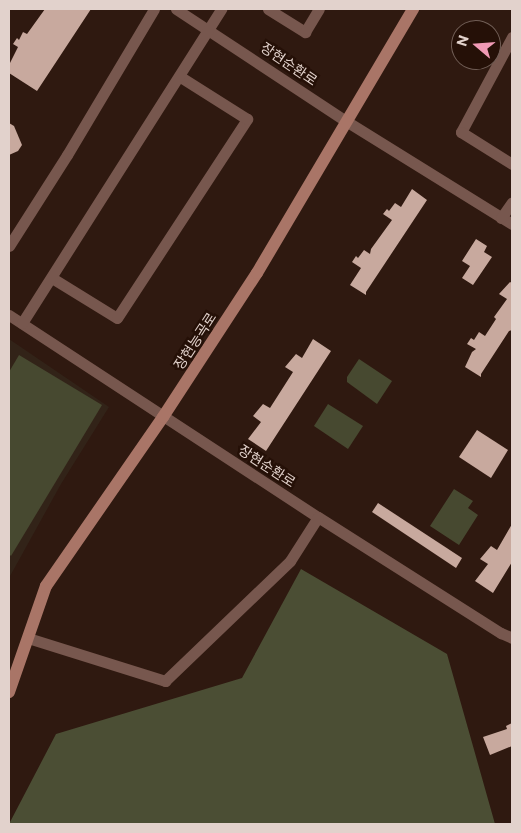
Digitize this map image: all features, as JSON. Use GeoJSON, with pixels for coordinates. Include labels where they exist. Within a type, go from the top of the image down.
{"type":"FeatureCollection","features":[{"type":"Feature","properties":{"kind":"main road","name":"장현능곡로"},"geometry":{"type":"LineString","coordinates":[[9,692],[46,586],[164,417],[257,273],[413,9]]}},
{"type":"Feature","properties":{"kind":"street"},"geometry":{"type":"LineString","coordinates":[[9,246],[67,155],[154,9]]}},
{"type":"Feature","properties":{"kind":"street","name":"장현순환로"},"geometry":{"type":"LineString","coordinates":[[176,9],[208,28],[346,121],[512,224]]}},
{"type":"Feature","properties":{"kind":"street"},"geometry":{"type":"LineString","coordinates":[[22,323],[220,9]]}},
{"type":"Feature","properties":{"kind":"street"},"geometry":{"type":"LineString","coordinates":[[268,9],[305,32],[319,9]]}},
{"type":"Feature","properties":{"kind":"street"},"geometry":{"type":"LineString","coordinates":[[512,37],[461,132],[512,164]]}},
{"type":"Feature","properties":{"kind":"street"},"geometry":{"type":"LineString","coordinates":[[52,278],[117,318],[247,119],[179,76]]}},
{"type":"Feature","properties":{"kind":"street"},"geometry":{"type":"LineString","coordinates":[[501,218],[512,202]]}},
{"type":"Feature","properties":{"kind":"street","name":"장현순환로"},"geometry":{"type":"LineString","coordinates":[[9,315],[318,517],[501,633],[512,638]]}},
{"type":"Feature","properties":{"kind":"street"},"geometry":{"type":"LineString","coordinates":[[28,638],[165,681],[290,561],[318,517]]}},
{"type":"Feature","properties":{"kind":"shaded area"},"geometry":{"type":"Polygon","coordinates":[[[9,339],[109,407],[61,484],[9,578],[9,339]]]}},
{"type":"Feature","properties":{"kind":"green space"},"geometry":{"type":"Polygon","coordinates":[[[19,355],[102,405],[11,556],[9,554],[9,372],[19,355]]]}},
{"type":"Feature","properties":{"kind":"green space"},"geometry":{"type":"Polygon","coordinates":[[[359,359],[392,381],[377,404],[347,382],[347,377],[359,359]]]}},
{"type":"Feature","properties":{"kind":"green space"},"geometry":{"type":"Polygon","coordinates":[[[328,404],[363,426],[348,449],[314,426],[328,404]]]}},
{"type":"Feature","properties":{"kind":"green space"},"geometry":{"type":"Polygon","coordinates":[[[454,489],[473,501],[468,508],[478,515],[459,545],[430,526],[454,489]]]}},
{"type":"Feature","properties":{"kind":"green space"},"geometry":{"type":"Polygon","coordinates":[[[301,569],[447,654],[495,824],[9,824],[56,734],[242,678],[301,569]]]}},
{"type":"Feature","properties":{"kind":"building"},"geometry":{"type":"Polygon","coordinates":[[[45,9],[91,9],[37,91],[9,73],[9,65],[18,47],[13,44],[17,38],[19,40],[23,32],[27,34],[45,9]]]}},
{"type":"Feature","properties":{"kind":"building"},"geometry":{"type":"Polygon","coordinates":[[[9,123],[14,126],[22,145],[18,151],[9,155],[9,123]]]}},
{"type":"Feature","properties":{"kind":"building"},"geometry":{"type":"Polygon","coordinates":[[[412,189],[427,200],[366,292],[366,295],[350,285],[361,268],[352,262],[364,250],[370,254],[371,249],[392,220],[383,214],[387,209],[389,211],[395,203],[401,207],[412,189]]]}},
{"type":"Feature","properties":{"kind":"building"},"geometry":{"type":"Polygon","coordinates":[[[476,239],[487,246],[484,252],[492,257],[473,285],[462,278],[470,266],[462,261],[476,239]]]}},
{"type":"Feature","properties":{"kind":"building"},"geometry":{"type":"Polygon","coordinates":[[[510,282],[512,283],[512,330],[509,331],[481,374],[481,377],[465,367],[472,352],[476,349],[467,344],[471,338],[474,340],[479,332],[485,336],[496,319],[494,317],[507,299],[499,294],[510,282]]]}},
{"type":"Feature","properties":{"kind":"building"},"geometry":{"type":"Polygon","coordinates":[[[313,339],[331,351],[266,451],[248,439],[261,422],[253,416],[263,404],[270,408],[293,372],[285,367],[296,354],[302,358],[313,339]]]}},
{"type":"Feature","properties":{"kind":"building"},"geometry":{"type":"Polygon","coordinates":[[[477,430],[508,450],[491,478],[459,457],[477,430]]]}},
{"type":"Feature","properties":{"kind":"building"},"geometry":{"type":"Polygon","coordinates":[[[378,503],[462,558],[456,568],[372,512],[378,503]]]}},
{"type":"Feature","properties":{"kind":"building"},"geometry":{"type":"Polygon","coordinates":[[[512,524],[512,562],[493,593],[475,581],[488,564],[480,559],[491,546],[497,550],[512,524]]]}},
{"type":"Feature","properties":{"kind":"building"},"geometry":{"type":"Polygon","coordinates":[[[512,723],[512,746],[490,755],[483,737],[507,729],[506,726],[512,723]]]}}]}
